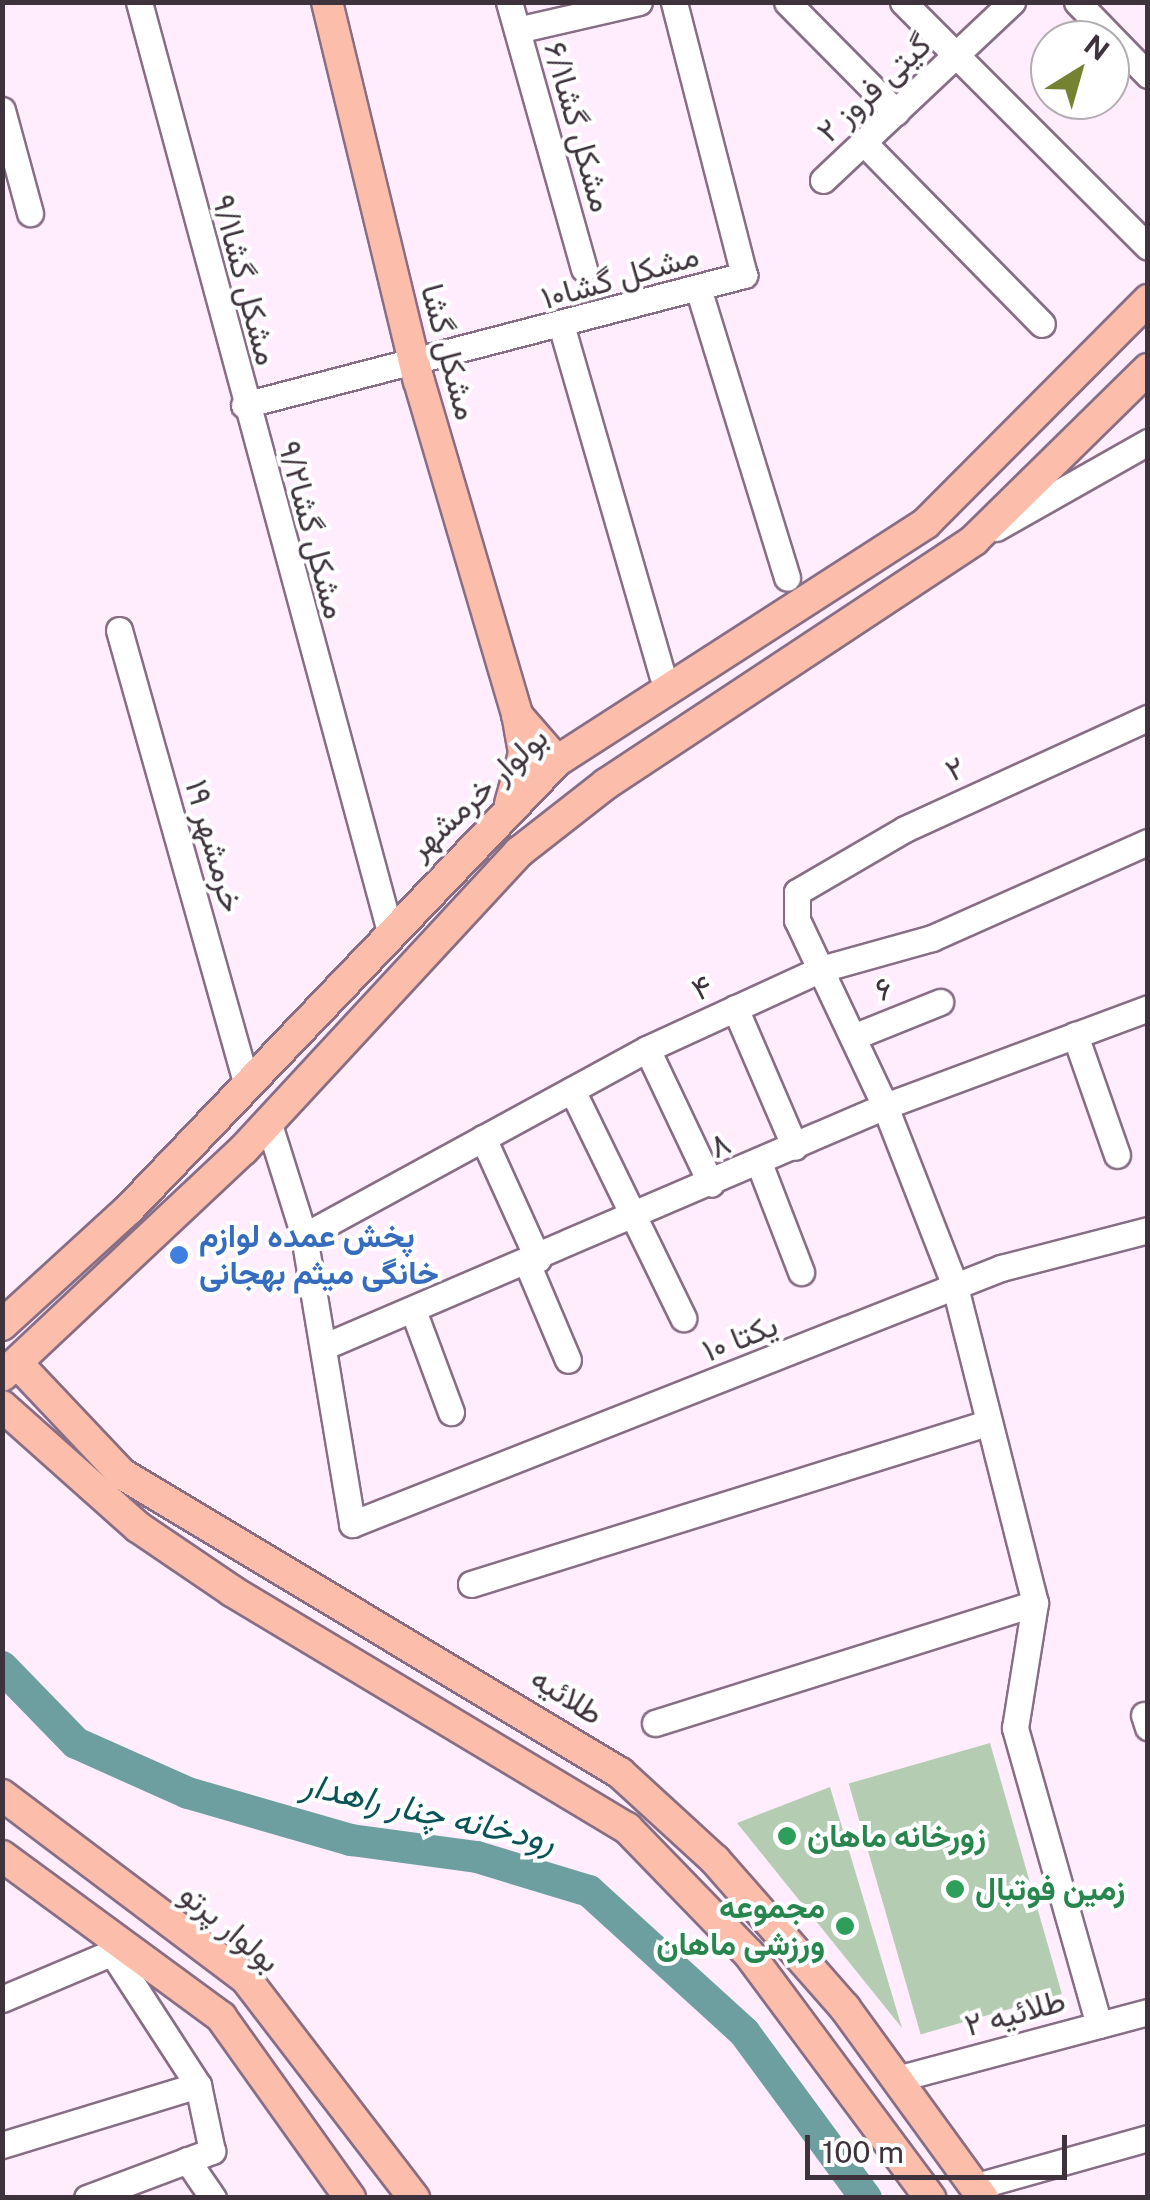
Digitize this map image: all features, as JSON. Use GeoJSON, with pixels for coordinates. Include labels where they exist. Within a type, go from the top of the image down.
{"type":"FeatureCollection","features":[{"type":"Feature","properties":{"kind":"main road","name":"مشکل گشا"},"geometry":{"type":"LineString","coordinates":[[327,2],[415,367],[517,715]]}},
{"type":"Feature","properties":{"kind":"main road","name":"بولوار خرمشهر"},"geometry":{"type":"LineString","coordinates":[[2,1325],[128,1210],[388,928],[557,761],[926,522],[1148,300]]}},
{"type":"Feature","properties":{"kind":"main road"},"geometry":{"type":"LineString","coordinates":[[10,1370],[268,1121],[519,852],[606,784],[974,540],[1148,370]]}},
{"type":"Feature","properties":{"kind":"main road"},"geometry":{"type":"LineString","coordinates":[[517,715],[557,761]]}},
{"type":"Feature","properties":{"kind":"main road"},"geometry":{"type":"LineString","coordinates":[[508,809],[524,753],[517,715]]}},
{"type":"Feature","properties":{"kind":"main road","name":"طلائیه"},"geometry":{"type":"LineString","coordinates":[[10,1370],[122,1474],[620,1773],[715,1860],[900,2078],[980,2192]]}},
{"type":"Feature","properties":{"kind":"main road"},"geometry":{"type":"LineString","coordinates":[[2,1406],[138,1526],[232,1591],[627,1828],[749,1954],[930,2198]]}},
{"type":"Feature","properties":{"kind":"main road","name":"بولوار پرتو"},"geometry":{"type":"LineString","coordinates":[[2,1795],[246,1978],[414,2198]]}},
{"type":"Feature","properties":{"kind":"main road"},"geometry":{"type":"LineString","coordinates":[[2,1856],[119,1950],[221,2017],[350,2198]]}},
{"type":"Feature","properties":{"kind":"street","name":"مشکل گشا۹/۱"},"geometry":{"type":"LineString","coordinates":[[140,2],[244,405]]}},
{"type":"Feature","properties":{"kind":"street","name":"مشکل گشا۶/۱"},"geometry":{"type":"LineString","coordinates":[[510,2],[584,270]]}},
{"type":"Feature","properties":{"kind":"street"},"geometry":{"type":"LineString","coordinates":[[517,30],[639,2]]}},
{"type":"Feature","properties":{"kind":"street","name":"مشکل گشا۱۰"},"geometry":{"type":"LineString","coordinates":[[244,405],[415,367],[744,276],[674,2]]}},
{"type":"Feature","properties":{"kind":"street"},"geometry":{"type":"LineString","coordinates":[[786,2],[896,112]]}},
{"type":"Feature","properties":{"kind":"street"},"geometry":{"type":"LineString","coordinates":[[903,2],[1148,247]]}},
{"type":"Feature","properties":{"kind":"street","name":"گیتی فروز ۲"},"geometry":{"type":"LineString","coordinates":[[823,180],[1012,2]]}},
{"type":"Feature","properties":{"kind":"street"},"geometry":{"type":"LineString","coordinates":[[1077,2],[1148,75]]}},
{"type":"Feature","properties":{"kind":"street"},"geometry":{"type":"LineString","coordinates":[[2,110],[30,214]]}},
{"type":"Feature","properties":{"kind":"street"},"geometry":{"type":"LineString","coordinates":[[863,142],[1042,324]]}},
{"type":"Feature","properties":{"kind":"street"},"geometry":{"type":"LineString","coordinates":[[698,288],[787,578]]}},
{"type":"Feature","properties":{"kind":"street"},"geometry":{"type":"LineString","coordinates":[[562,328],[662,675]]}},
{"type":"Feature","properties":{"kind":"street","name":"مشکل گشا۹/۲"},"geometry":{"type":"LineString","coordinates":[[244,405],[388,928]]}},
{"type":"Feature","properties":{"kind":"street"},"geometry":{"type":"LineString","coordinates":[[974,540],[1148,442]]}},
{"type":"Feature","properties":{"kind":"street","name":"۱۹ خرمشهر"},"geometry":{"type":"LineString","coordinates":[[119,630],[246,1081]]}},
{"type":"Feature","properties":{"kind":"street","name":"۲"},"geometry":{"type":"LineString","coordinates":[[821,969],[797,920],[797,892],[905,829],[1148,718]]}},
{"type":"Feature","properties":{"kind":"street","name":"۴"},"geometry":{"type":"LineString","coordinates":[[304,1236],[647,1049],[821,969],[932,938],[1148,842]]}},
{"type":"Feature","properties":{"kind":"street"},"geometry":{"type":"LineString","coordinates":[[821,969],[885,1106],[955,1286],[1035,1603],[1016,1728],[1099,2024]]}},
{"type":"Feature","properties":{"kind":"street","name":"۶"},"geometry":{"type":"LineString","coordinates":[[853,1038],[940,1002]]}},
{"type":"Feature","properties":{"kind":"street"},"geometry":{"type":"LineString","coordinates":[[735,1008],[794,1147]]}},
{"type":"Feature","properties":{"kind":"street","name":"۸"},"geometry":{"type":"LineString","coordinates":[[322,1347],[636,1218],[885,1106],[1148,1008]]}},
{"type":"Feature","properties":{"kind":"street"},"geometry":{"type":"LineString","coordinates":[[1074,1035],[1117,1155]]}},
{"type":"Feature","properties":{"kind":"street"},"geometry":{"type":"LineString","coordinates":[[647,1049],[711,1184]]}},
{"type":"Feature","properties":{"kind":"street"},"geometry":{"type":"LineString","coordinates":[[572,1090],[683,1318]]}},
{"type":"Feature","properties":{"kind":"street"},"geometry":{"type":"LineString","coordinates":[[268,1121],[304,1236],[322,1347]]}},
{"type":"Feature","properties":{"kind":"street"},"geometry":{"type":"LineString","coordinates":[[483,1138],[568,1360]]}},
{"type":"Feature","properties":{"kind":"street"},"geometry":{"type":"LineString","coordinates":[[759,1163],[802,1272]]}},
{"type":"Feature","properties":{"kind":"street","name":"۱۰ یکتا"},"geometry":{"type":"LineString","coordinates":[[322,1347],[347,1514],[363,1525],[955,1286],[1148,1230]]}},
{"type":"Feature","properties":{"kind":"street"},"geometry":{"type":"LineString","coordinates":[[413,1310],[451,1412]]}},
{"type":"Feature","properties":{"kind":"street"},"geometry":{"type":"LineString","coordinates":[[471,1584],[987,1424]]}},
{"type":"Feature","properties":{"kind":"street"},"geometry":{"type":"LineString","coordinates":[[654,1723],[1035,1603]]}},
{"type":"Feature","properties":{"kind":"street"},"geometry":{"type":"LineString","coordinates":[[2,1998],[119,1950],[198,2086],[212,2151],[87,2197]]}},
{"type":"Feature","properties":{"kind":"street","name":"طلائیه ۲"},"geometry":{"type":"LineString","coordinates":[[900,2078],[1148,2012]]}},
{"type":"Feature","properties":{"kind":"street"},"geometry":{"type":"LineString","coordinates":[[2,2145],[198,2086]]}},
{"type":"Feature","properties":{"kind":"street"},"geometry":{"type":"LineString","coordinates":[[980,2192],[1148,2138]]}},
{"type":"Feature","properties":{"kind":"street"},"geometry":{"type":"LineString","coordinates":[[186,2160],[213,2198]]}},
{"type":"Feature","properties":{"kind":"green space","name":"زمین فوتبال"},"geometry":{"type":"Polygon","coordinates":[[[990,1743],[1062,1994],[921,2034],[849,1784],[990,1743]]]}},
{"type":"Feature","properties":{"kind":"green space","name":"مجموعه ورزشی ماهان"},"geometry":{"type":"Polygon","coordinates":[[[830,1787],[902,2028],[737,1823],[830,1787]]]}},
{"type":"Feature","properties":{"kind":"waterway","name":"رودخانه چنار راهدار"},"geometry":{"type":"LineString","coordinates":[[2,1667],[76,1743],[188,1793],[351,1840],[477,1857],[589,1891],[744,2032],[866,2198]]}},
{"type":"Feature","properties":{"kind":"place","name":"پخش عمده لوازم خانگی میثم بهجانی"},"geometry":{"type":"Point","coordinates":[179,1255]}},
{"type":"Feature","properties":{"kind":"place","name":"زورخانه ماهان"},"geometry":{"type":"Point","coordinates":[787,1836]}},
{"type":"Feature","properties":{"kind":"place","name":"زمین فوتبال"},"geometry":{"type":"Point","coordinates":[955,1889]}},
{"type":"Feature","properties":{"kind":"place","name":"مجموعه ورزشی ماهان"},"geometry":{"type":"Point","coordinates":[845,1926]}}]}
